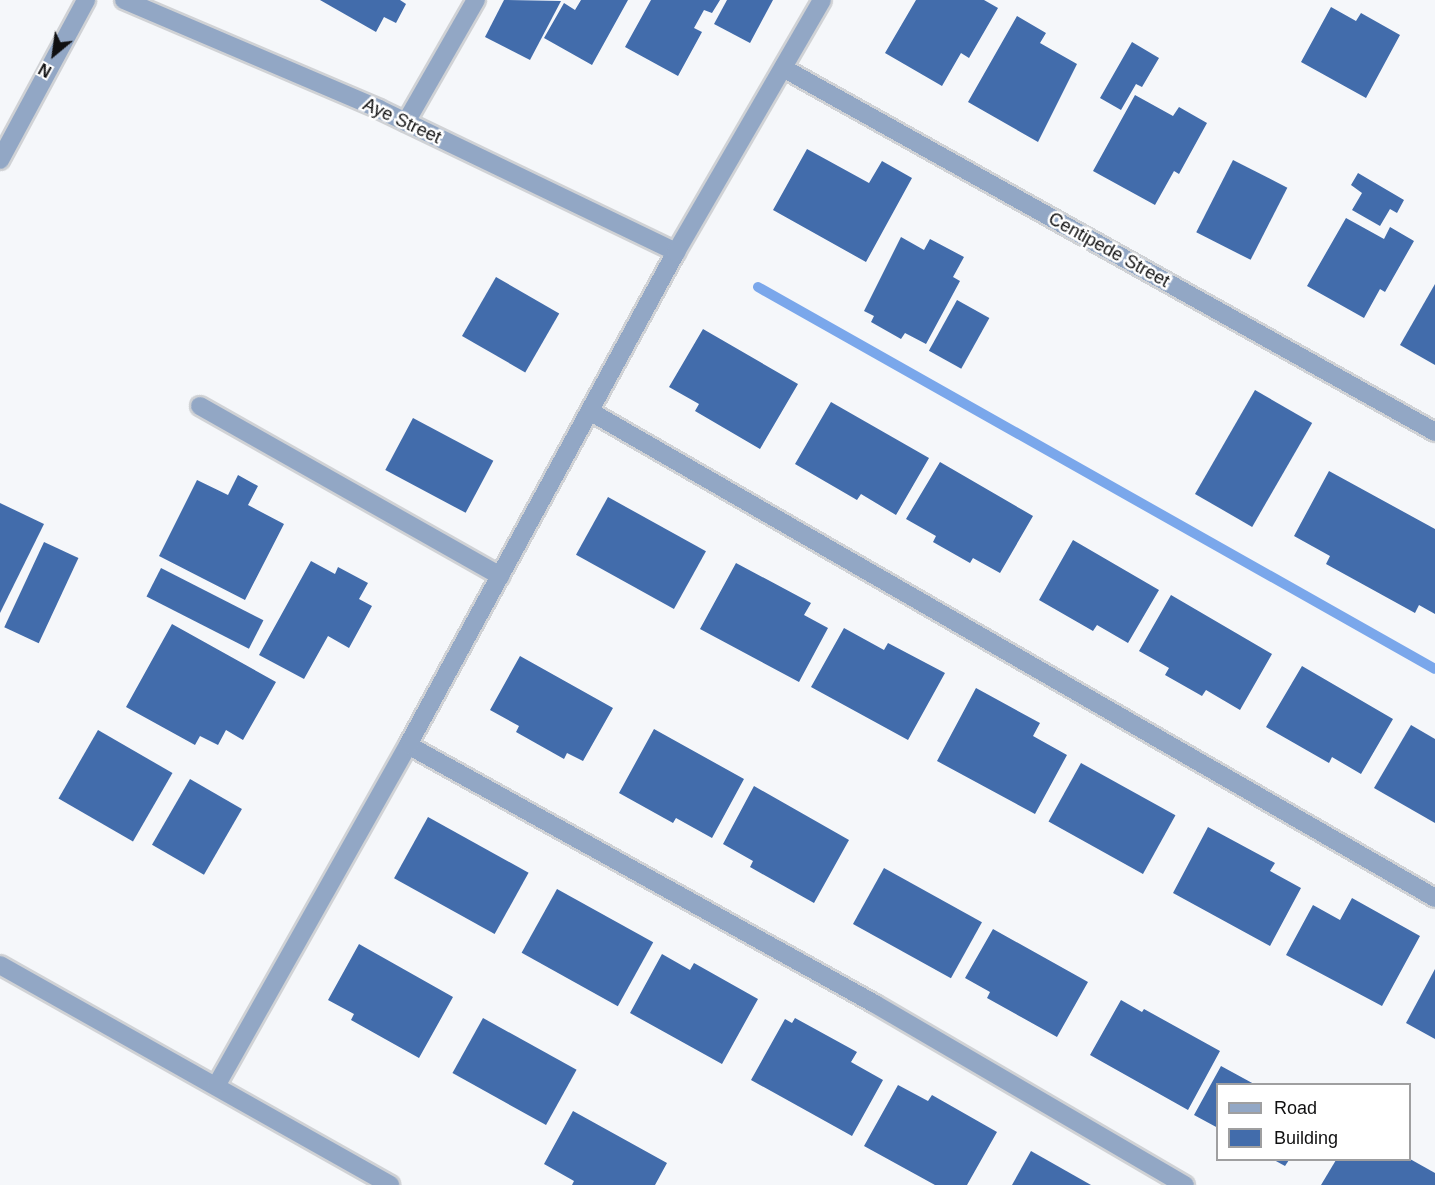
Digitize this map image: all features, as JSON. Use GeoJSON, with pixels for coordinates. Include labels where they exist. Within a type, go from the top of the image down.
{"type":"FeatureCollection","features":[{"type":"Feature","properties":{"kind":"street"},"geometry":{"type":"LineString","coordinates":[[0,160],[86,0]]}},
{"type":"Feature","properties":{"kind":"street","name":"Aye Street"},"geometry":{"type":"LineString","coordinates":[[124,0],[406,122],[676,252]]}},
{"type":"Feature","properties":{"kind":"street"},"geometry":{"type":"LineString","coordinates":[[406,122],[476,0]]}},
{"type":"Feature","properties":{"kind":"street"},"geometry":{"type":"LineString","coordinates":[[216,1086],[408,745],[676,252],[822,0]]}},
{"type":"Feature","properties":{"kind":"street","name":"Centipede Street"},"geometry":{"type":"LineString","coordinates":[[783,68],[1435,432]]}},
{"type":"Feature","properties":{"kind":"street"},"geometry":{"type":"LineString","coordinates":[[200,406],[500,576]]}},
{"type":"Feature","properties":{"kind":"street"},"geometry":{"type":"LineString","coordinates":[[591,412],[1435,898]]}},
{"type":"Feature","properties":{"kind":"street"},"geometry":{"type":"LineString","coordinates":[[408,745],[874,1004],[1185,1185]]}},
{"type":"Feature","properties":{"kind":"street"},"geometry":{"type":"LineString","coordinates":[[0,965],[390,1185]]}},
{"type":"Feature","properties":{"kind":"building"},"geometry":{"type":"Polygon","coordinates":[[[320,0],[400,0],[406,4],[396,23],[384,17],[376,32],[320,0]]]}},
{"type":"Feature","properties":{"kind":"building"},"geometry":{"type":"Polygon","coordinates":[[[504,0],[561,1],[530,60],[485,37],[504,0]]]}},
{"type":"Feature","properties":{"kind":"building"},"geometry":{"type":"Polygon","coordinates":[[[581,0],[628,0],[592,65],[544,38],[564,3],[575,10],[581,0]]]}},
{"type":"Feature","properties":{"kind":"building"},"geometry":{"type":"Polygon","coordinates":[[[651,0],[720,0],[712,13],[704,10],[694,28],[702,32],[678,76],[625,47],[651,0]]]}},
{"type":"Feature","properties":{"kind":"building"},"geometry":{"type":"Polygon","coordinates":[[[727,0],[773,0],[750,43],[714,24],[727,0]]]}},
{"type":"Feature","properties":{"kind":"building"},"geometry":{"type":"Polygon","coordinates":[[[916,0],[984,0],[998,8],[969,58],[961,53],[942,86],[885,53],[916,0]]]}},
{"type":"Feature","properties":{"kind":"building"},"geometry":{"type":"Polygon","coordinates":[[[1331,7],[1356,21],[1361,13],[1400,35],[1366,98],[1301,62],[1331,7]]]}},
{"type":"Feature","properties":{"kind":"building"},"geometry":{"type":"Polygon","coordinates":[[[1017,16],[1046,33],[1040,43],[1077,64],[1038,142],[968,102],[1017,16]]]}},
{"type":"Feature","properties":{"kind":"building"},"geometry":{"type":"Polygon","coordinates":[[[1132,42],[1159,58],[1142,87],[1136,84],[1121,110],[1100,98],[1132,42]]]}},
{"type":"Feature","properties":{"kind":"building"},"geometry":{"type":"Polygon","coordinates":[[[1135,95],[1173,116],[1179,107],[1207,123],[1179,174],[1174,171],[1155,205],[1093,171],[1135,95]]]}},
{"type":"Feature","properties":{"kind":"building"},"geometry":{"type":"Polygon","coordinates":[[[807,149],[869,183],[882,161],[912,178],[866,262],[773,210],[807,149]]]}},
{"type":"Feature","properties":{"kind":"building"},"geometry":{"type":"Polygon","coordinates":[[[1233,160],[1287,188],[1251,260],[1196,232],[1233,160]]]}},
{"type":"Feature","properties":{"kind":"building"},"geometry":{"type":"Polygon","coordinates":[[[1358,173],[1404,200],[1397,213],[1390,209],[1380,226],[1352,210],[1362,193],[1351,185],[1358,173]]]}},
{"type":"Feature","properties":{"kind":"building"},"geometry":{"type":"Polygon","coordinates":[[[1346,218],[1384,239],[1390,227],[1414,241],[1385,292],[1380,289],[1364,318],[1307,286],[1346,218]]]}},
{"type":"Feature","properties":{"kind":"building"},"geometry":{"type":"Polygon","coordinates":[[[901,237],[924,250],[930,239],[964,257],[953,277],[960,281],[926,344],[905,333],[901,339],[871,322],[874,316],[864,311],[901,237]]]}},
{"type":"Feature","properties":{"kind":"building"},"geometry":{"type":"Polygon","coordinates":[[[496,277],[559,314],[525,372],[462,336],[496,277]]]}},
{"type":"Feature","properties":{"kind":"building"},"geometry":{"type":"Polygon","coordinates":[[[1435,284],[1435,365],[1400,345],[1435,284]]]}},
{"type":"Feature","properties":{"kind":"building"},"geometry":{"type":"Polygon","coordinates":[[[957,300],[989,318],[961,369],[929,351],[957,300]]]}},
{"type":"Feature","properties":{"kind":"building"},"geometry":{"type":"Polygon","coordinates":[[[703,329],[798,384],[760,449],[695,411],[699,404],[669,387],[703,329]]]}},
{"type":"Feature","properties":{"kind":"building"},"geometry":{"type":"Polygon","coordinates":[[[1255,390],[1312,423],[1252,527],[1195,494],[1255,390]]]}},
{"type":"Feature","properties":{"kind":"building"},"geometry":{"type":"Polygon","coordinates":[[[831,402],[929,458],[896,515],[861,494],[857,500],[795,464],[831,402]]]}},
{"type":"Feature","properties":{"kind":"building"},"geometry":{"type":"Polygon","coordinates":[[[413,418],[493,461],[466,513],[385,470],[413,418]]]}},
{"type":"Feature","properties":{"kind":"building"},"geometry":{"type":"Polygon","coordinates":[[[940,462],[1033,516],[1000,573],[973,558],[970,563],[933,542],[936,536],[906,519],[940,462]]]}},
{"type":"Feature","properties":{"kind":"building"},"geometry":{"type":"Polygon","coordinates":[[[1329,471],[1435,529],[1435,614],[1419,605],[1415,613],[1326,564],[1330,556],[1294,536],[1329,471]]]}},
{"type":"Feature","properties":{"kind":"building"},"geometry":{"type":"Polygon","coordinates":[[[238,475],[258,486],[248,505],[284,524],[245,600],[159,556],[197,480],[228,495],[238,475]]]}},
{"type":"Feature","properties":{"kind":"building"},"geometry":{"type":"Polygon","coordinates":[[[608,497],[706,551],[674,609],[576,555],[608,497]]]}},
{"type":"Feature","properties":{"kind":"building"},"geometry":{"type":"Polygon","coordinates":[[[0,503],[44,524],[0,613],[0,503]]]}},
{"type":"Feature","properties":{"kind":"building"},"geometry":{"type":"Polygon","coordinates":[[[1073,540],[1159,590],[1128,643],[1097,625],[1093,631],[1039,600],[1073,540]]]}},
{"type":"Feature","properties":{"kind":"building"},"geometry":{"type":"Polygon","coordinates":[[[44,542],[78,558],[39,643],[4,627],[44,542]]]}},
{"type":"Feature","properties":{"kind":"building"},"geometry":{"type":"Polygon","coordinates":[[[311,561],[335,574],[338,567],[368,583],[359,599],[372,606],[349,648],[328,636],[304,679],[259,655],[311,561]]]}},
{"type":"Feature","properties":{"kind":"building"},"geometry":{"type":"Polygon","coordinates":[[[736,563],[811,603],[804,615],[828,628],[799,682],[700,629],[736,563]]]}},
{"type":"Feature","properties":{"kind":"building"},"geometry":{"type":"Polygon","coordinates":[[[161,568],[263,620],[249,649],[146,597],[161,568]]]}},
{"type":"Feature","properties":{"kind":"building"},"geometry":{"type":"Polygon","coordinates":[[[1171,595],[1272,654],[1240,710],[1206,690],[1202,696],[1165,675],[1169,668],[1139,651],[1171,595]]]}},
{"type":"Feature","properties":{"kind":"building"},"geometry":{"type":"Polygon","coordinates":[[[172,624],[276,682],[243,740],[226,730],[218,745],[200,736],[195,745],[126,707],[172,624]]]}},
{"type":"Feature","properties":{"kind":"building"},"geometry":{"type":"Polygon","coordinates":[[[844,628],[884,650],[888,643],[945,673],[908,740],[811,687],[844,628]]]}},
{"type":"Feature","properties":{"kind":"building"},"geometry":{"type":"Polygon","coordinates":[[[520,656],[613,708],[583,761],[567,753],[564,759],[516,732],[519,726],[490,710],[520,656]]]}},
{"type":"Feature","properties":{"kind":"building"},"geometry":{"type":"Polygon","coordinates":[[[1302,666],[1393,719],[1361,774],[1332,757],[1329,763],[1266,727],[1302,666]]]}},
{"type":"Feature","properties":{"kind":"building"},"geometry":{"type":"Polygon","coordinates":[[[976,688],[1040,723],[1033,736],[1067,755],[1035,814],[937,761],[976,688]]]}},
{"type":"Feature","properties":{"kind":"building"},"geometry":{"type":"Polygon","coordinates":[[[1411,725],[1435,739],[1435,823],[1374,788],[1411,725]]]}},
{"type":"Feature","properties":{"kind":"building"},"geometry":{"type":"Polygon","coordinates":[[[654,729],[744,779],[712,838],[676,818],[673,823],[619,793],[654,729]]]}},
{"type":"Feature","properties":{"kind":"building"},"geometry":{"type":"Polygon","coordinates":[[[98,730],[172,773],[133,841],[58,798],[98,730]]]}},
{"type":"Feature","properties":{"kind":"building"},"geometry":{"type":"Polygon","coordinates":[[[1081,763],[1175,815],[1143,874],[1049,822],[1081,763]]]}},
{"type":"Feature","properties":{"kind":"building"},"geometry":{"type":"Polygon","coordinates":[[[190,779],[242,809],[204,875],[152,845],[190,779]]]}},
{"type":"Feature","properties":{"kind":"building"},"geometry":{"type":"Polygon","coordinates":[[[754,786],[849,840],[814,903],[750,867],[753,861],[723,844],[754,786]]]}},
{"type":"Feature","properties":{"kind":"building"},"geometry":{"type":"Polygon","coordinates":[[[428,817],[529,873],[495,934],[394,878],[428,817]]]}},
{"type":"Feature","properties":{"kind":"building"},"geometry":{"type":"Polygon","coordinates":[[[1208,827],[1275,863],[1270,871],[1301,888],[1270,946],[1173,893],[1208,827]]]}},
{"type":"Feature","properties":{"kind":"building"},"geometry":{"type":"Polygon","coordinates":[[[884,868],[982,922],[951,978],[853,924],[884,868]]]}},
{"type":"Feature","properties":{"kind":"building"},"geometry":{"type":"Polygon","coordinates":[[[557,889],[653,942],[618,1006],[522,953],[557,889]]]}},
{"type":"Feature","properties":{"kind":"building"},"geometry":{"type":"Polygon","coordinates":[[[1352,898],[1420,936],[1382,1006],[1286,955],[1313,905],[1340,920],[1352,898]]]}},
{"type":"Feature","properties":{"kind":"building"},"geometry":{"type":"Polygon","coordinates":[[[993,929],[1088,982],[1057,1037],[987,998],[990,992],[965,978],[993,929]]]}},
{"type":"Feature","properties":{"kind":"building"},"geometry":{"type":"Polygon","coordinates":[[[359,944],[453,997],[419,1058],[351,1020],[354,1014],[328,1000],[359,944]]]}},
{"type":"Feature","properties":{"kind":"building"},"geometry":{"type":"Polygon","coordinates":[[[662,954],[690,970],[694,963],[758,999],[722,1064],[630,1013],[662,954]]]}},
{"type":"Feature","properties":{"kind":"building"},"geometry":{"type":"Polygon","coordinates":[[[1435,969],[1435,1039],[1406,1023],[1435,969]]]}},
{"type":"Feature","properties":{"kind":"building"},"geometry":{"type":"Polygon","coordinates":[[[1121,1000],[1142,1012],[1144,1009],[1220,1051],[1188,1110],[1090,1055],[1121,1000]]]}},
{"type":"Feature","properties":{"kind":"building"},"geometry":{"type":"Polygon","coordinates":[[[483,1018],[577,1070],[546,1125],[452,1073],[483,1018]]]}},
{"type":"Feature","properties":{"kind":"building"},"geometry":{"type":"Polygon","coordinates":[[[795,1018],[857,1052],[851,1062],[883,1080],[852,1136],[751,1080],[785,1019],[792,1023],[795,1018]]]}},
{"type":"Feature","properties":{"kind":"building"},"geometry":{"type":"Polygon","coordinates":[[[1221,1066],[1252,1083],[1216,1083],[1216,1127],[1194,1115],[1221,1066]]]}},
{"type":"Feature","properties":{"kind":"building"},"geometry":{"type":"Polygon","coordinates":[[[898,1085],[928,1101],[932,1095],[997,1132],[967,1185],[935,1185],[864,1146],[898,1085]]]}},
{"type":"Feature","properties":{"kind":"building"},"geometry":{"type":"Polygon","coordinates":[[[573,1111],[667,1163],[655,1185],[572,1185],[574,1181],[544,1164],[573,1111]]]}},
{"type":"Feature","properties":{"kind":"building"},"geometry":{"type":"Polygon","coordinates":[[[1031,1151],[1091,1185],[1012,1185],[1031,1151]]]}},
{"type":"Feature","properties":{"kind":"building"},"geometry":{"type":"Polygon","coordinates":[[[1411,1160],[1435,1173],[1435,1185],[1321,1185],[1335,1161],[1411,1160]]]}},
{"type":"Feature","properties":{"kind":"building"},"geometry":{"type":"Polygon","coordinates":[[[1276,1161],[1288,1161],[1285,1166],[1276,1161]]]}},
{"type":"Feature","properties":{"kind":"waterway"},"geometry":{"type":"LineString","coordinates":[[758,287],[1435,669]]}}]}
